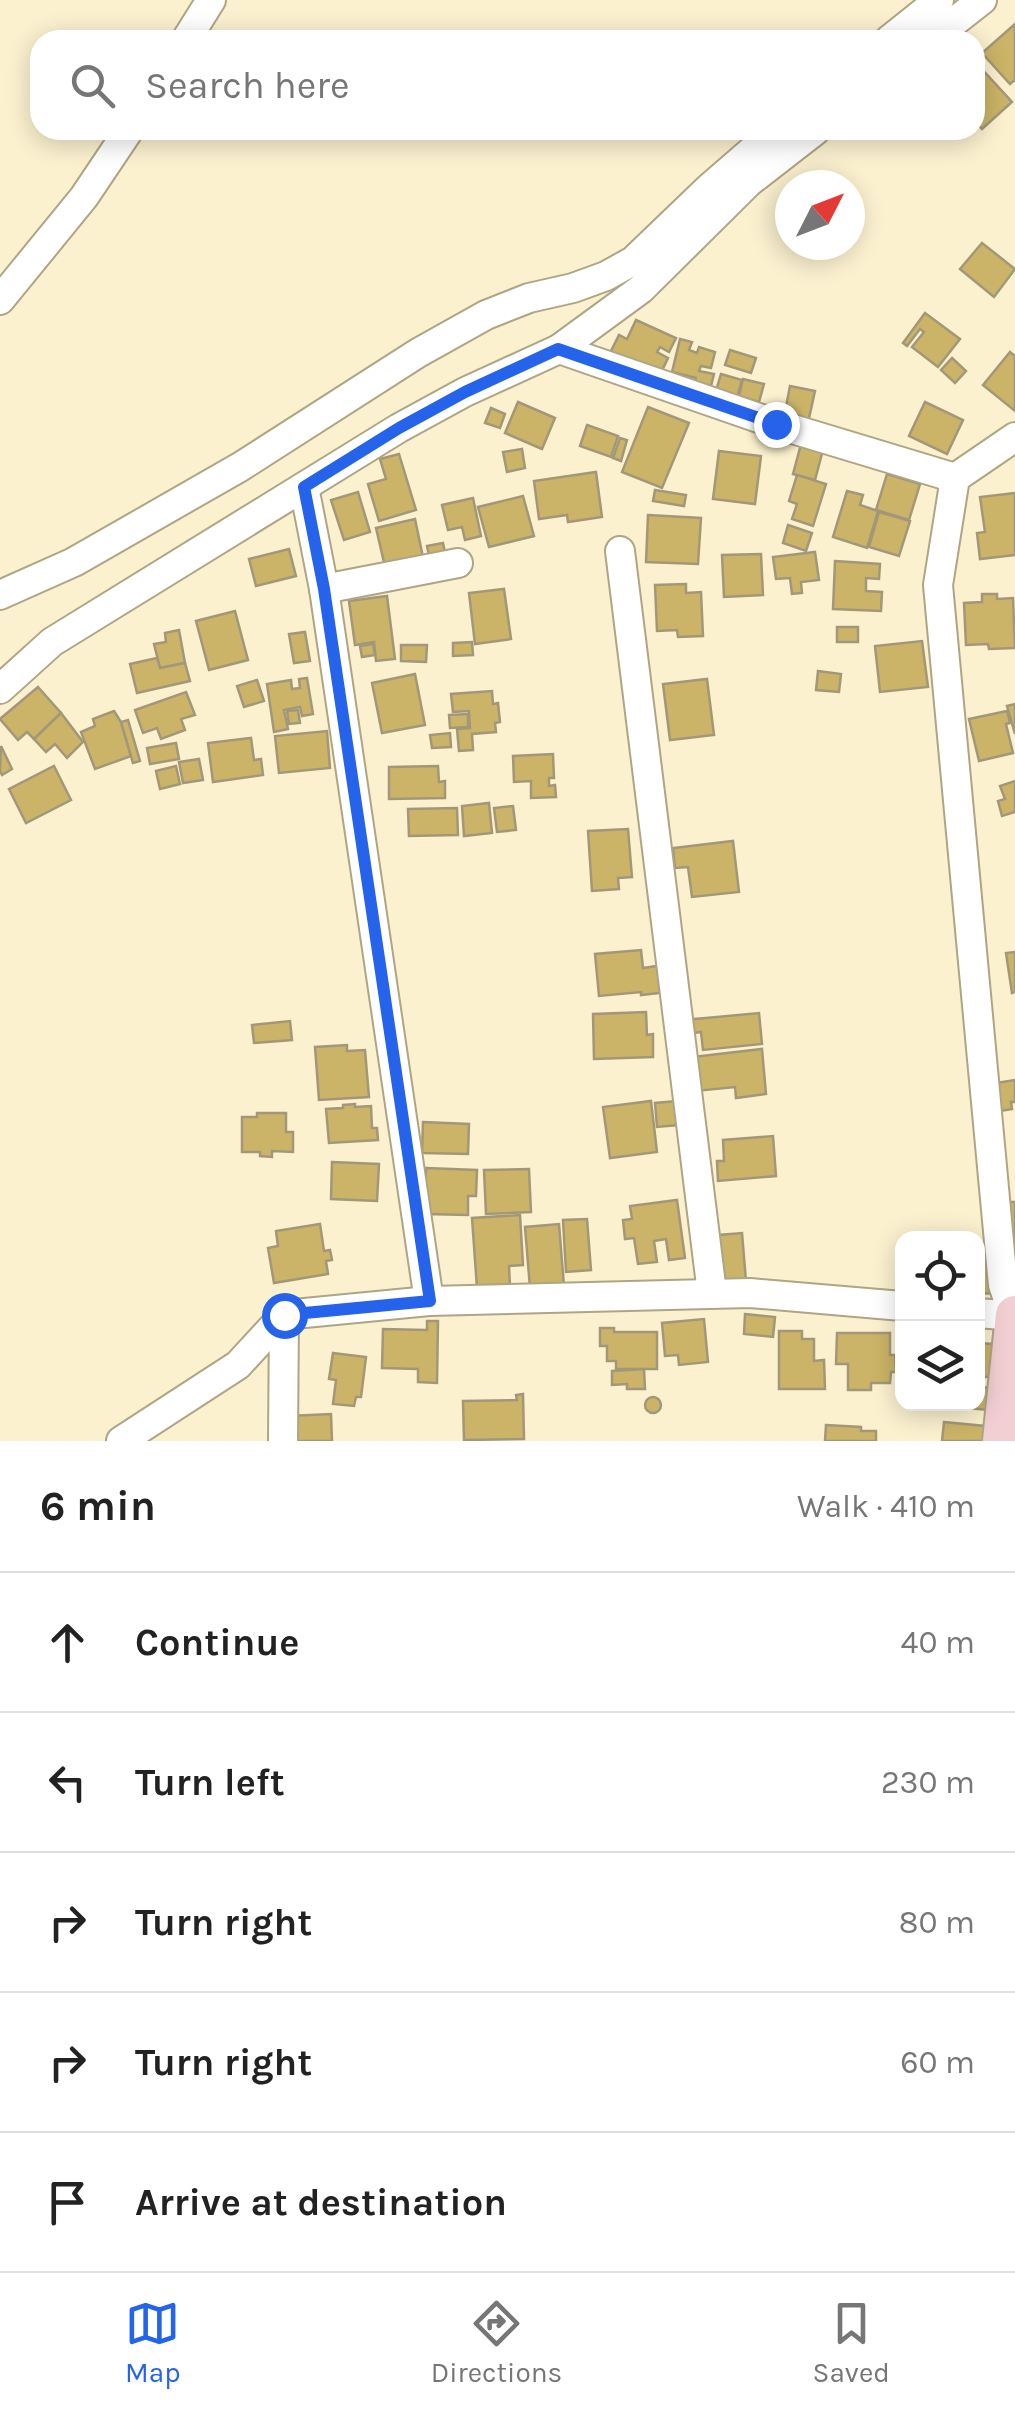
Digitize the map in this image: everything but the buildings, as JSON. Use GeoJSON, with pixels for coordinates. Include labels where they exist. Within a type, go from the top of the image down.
{"type":"FeatureCollection","features":[{"type":"Feature","properties":{"kind":"street"},"geometry":{"type":"LineString","coordinates":[[192,30],[210,0]]}},
{"type":"Feature","properties":{"kind":"street"},"geometry":{"type":"LineString","coordinates":[[902,30],[939,0]]}},
{"type":"Feature","properties":{"kind":"street"},"geometry":{"type":"LineString","coordinates":[[944,30],[982,0]]}},
{"type":"Feature","properties":{"kind":"street"},"geometry":{"type":"LineString","coordinates":[[0,300],[84,197],[122,140]]}},
{"type":"Feature","properties":{"kind":"street"},"geometry":{"type":"LineString","coordinates":[[0,595],[74,562],[240,467],[486,314],[529,298],[573,288],[633,261],[764,140]]}},
{"type":"Feature","properties":{"kind":"street"},"geometry":{"type":"LineString","coordinates":[[0,688],[52,642],[399,428],[558,349],[641,289],[749,182],[803,140]]}},
{"type":"Feature","properties":{"kind":"street"},"geometry":{"type":"LineString","coordinates":[[558,349],[776,424],[955,478]]}},
{"type":"Feature","properties":{"kind":"street"},"geometry":{"type":"LineString","coordinates":[[1002,1441],[1014,1316],[1002,1285],[938,585],[955,478],[1015,437]]}},
{"type":"Feature","properties":{"kind":"street"},"geometry":{"type":"LineString","coordinates":[[304,487],[324,589],[430,1301]]}},
{"type":"Feature","properties":{"kind":"street"},"geometry":{"type":"LineString","coordinates":[[620,551],[712,1294]]}},
{"type":"Feature","properties":{"kind":"street"},"geometry":{"type":"LineString","coordinates":[[324,589],[458,563]]}},
{"type":"Feature","properties":{"kind":"street"},"geometry":{"type":"LineString","coordinates":[[120,1441],[238,1365],[284,1315],[430,1301],[750,1293],[895,1305]]}},
{"type":"Feature","properties":{"kind":"street"},"geometry":{"type":"LineString","coordinates":[[985,1314],[1014,1316]]}},
{"type":"Feature","properties":{"kind":"street"},"geometry":{"type":"LineString","coordinates":[[283,1441],[284,1315]]}},
{"type":"Feature","properties":{"kind":"route"},"geometry":{"type":"LineString","coordinates":[[284,1315],[430,1301],[324,589],[304,487],[465,392],[558,349],[776,424]]}}]}
